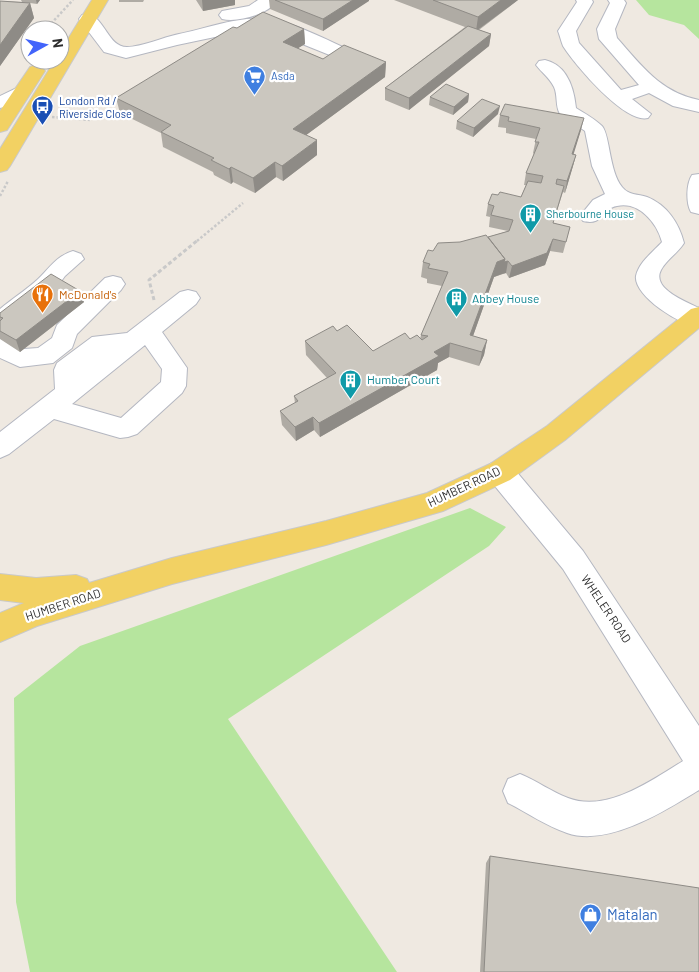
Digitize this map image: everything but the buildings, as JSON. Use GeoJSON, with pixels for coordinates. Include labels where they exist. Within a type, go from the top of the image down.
{"type":"FeatureCollection","features":[{"type":"Feature","properties":{"kind":"main road"},"geometry":{"type":"LineString","coordinates":[[69,20],[82,0]]}},
{"type":"Feature","properties":{"kind":"main road"},"geometry":{"type":"LineString","coordinates":[[0,166],[100,0]]}},
{"type":"Feature","properties":{"kind":"main road"},"geometry":{"type":"LineString","coordinates":[[0,126],[37,70]]}},
{"type":"Feature","properties":{"kind":"main road","name":"HUMBER ROAD"},"geometry":{"type":"LineString","coordinates":[[0,628],[31,614],[126,585],[433,503],[500,472],[556,433],[697,316]]}},
{"type":"Feature","properties":{"kind":"main road","name":"HUMBER ROAD"},"geometry":{"type":"LineString","coordinates":[[0,587],[36,591],[126,585]]}},
{"type":"Feature","properties":{"kind":"street"},"geometry":{"type":"LineString","coordinates":[[136,32],[254,10],[270,0]]}},
{"type":"Feature","properties":{"kind":"street"},"geometry":{"type":"LineString","coordinates":[[584,0],[585,2],[567,31],[571,44],[617,97],[641,114]]}},
{"type":"Feature","properties":{"kind":"street"},"geometry":{"type":"LineString","coordinates":[[616,0],[618,3],[606,28],[608,39],[650,88],[680,102],[699,106]]}},
{"type":"Feature","properties":{"kind":"street"},"geometry":{"type":"LineString","coordinates":[[88,19],[110,48],[126,53],[184,38],[248,25],[264,24],[281,28],[348,56]]}},
{"type":"Feature","properties":{"kind":"street"},"geometry":{"type":"LineString","coordinates":[[101,37],[119,35]]}},
{"type":"Feature","properties":{"kind":"street"},"geometry":{"type":"LineString","coordinates":[[545,65],[555,72],[565,89],[567,110],[594,129],[604,174],[608,184],[620,198]]}},
{"type":"Feature","properties":{"kind":"street"},"geometry":{"type":"LineString","coordinates":[[617,97],[650,88]]}},
{"type":"Feature","properties":{"kind":"street"},"geometry":{"type":"LineString","coordinates":[[0,102],[12,98],[23,91]]}},
{"type":"Feature","properties":{"kind":"street"},"geometry":{"type":"LineString","coordinates":[[699,180],[699,207]]}},
{"type":"Feature","properties":{"kind":"street"},"geometry":{"type":"LineString","coordinates":[[591,216],[596,206],[602,202],[620,198],[630,199],[650,207],[668,227],[674,243],[650,268],[647,275],[648,282],[659,297],[697,316]]}},
{"type":"Feature","properties":{"kind":"street"},"geometry":{"type":"LineString","coordinates":[[0,321],[46,285],[57,271],[73,259]]}},
{"type":"Feature","properties":{"kind":"street"},"geometry":{"type":"LineString","coordinates":[[10,353],[27,357],[54,333],[66,331],[113,284]]}},
{"type":"Feature","properties":{"kind":"street"},"geometry":{"type":"LineString","coordinates":[[0,448],[188,298]]}},
{"type":"Feature","properties":{"kind":"street"},"geometry":{"type":"LineString","coordinates":[[60,401],[120,428],[128,427],[173,386],[175,368],[141,336]]}},
{"type":"Feature","properties":{"kind":"street","name":"WHELER ROAD"},"geometry":{"type":"LineString","coordinates":[[500,472],[513,491],[572,558],[625,636],[699,756]]}},
{"type":"Feature","properties":{"kind":"street"},"geometry":{"type":"LineString","coordinates":[[520,791],[567,816],[589,820],[607,817],[658,796],[699,770]]}},
{"type":"Feature","properties":{"kind":"path"},"geometry":{"type":"LineString","coordinates":[[54,20],[73,0]]}},
{"type":"Feature","properties":{"kind":"path"},"geometry":{"type":"LineString","coordinates":[[49,117],[90,120]]}},
{"type":"Feature","properties":{"kind":"path"},"geometry":{"type":"LineString","coordinates":[[167,314],[156,308],[149,280],[243,203]]}},
{"type":"Feature","properties":{"kind":"green space"},"geometry":{"type":"Polygon","coordinates":[[[636,0],[699,0],[699,39],[684,25],[649,15],[636,0]]]}},
{"type":"Feature","properties":{"kind":"green space"},"geometry":{"type":"Polygon","coordinates":[[[470,508],[506,527],[489,546],[228,719],[397,972],[30,972],[16,902],[14,698],[80,646],[470,508]]]}},
{"type":"Feature","properties":{"kind":"place","name":"Asda"},"geometry":{"type":"Point","coordinates":[255,95]}},
{"type":"Feature","properties":{"kind":"place","name":"London Rd / Riverside Close"},"geometry":{"type":"Point","coordinates":[43,126]}},
{"type":"Feature","properties":{"kind":"place","name":"Sherbourne House"},"geometry":{"type":"Point","coordinates":[530,233]}},
{"type":"Feature","properties":{"kind":"place","name":"McDonald's"},"geometry":{"type":"Point","coordinates":[43,314]}},
{"type":"Feature","properties":{"kind":"place","name":"Abbey House"},"geometry":{"type":"Point","coordinates":[456,318]}},
{"type":"Feature","properties":{"kind":"place","name":"Humber Court"},"geometry":{"type":"Point","coordinates":[351,399]}},
{"type":"Feature","properties":{"kind":"place","name":"Matalan"},"geometry":{"type":"Point","coordinates":[591,934]}}]}
